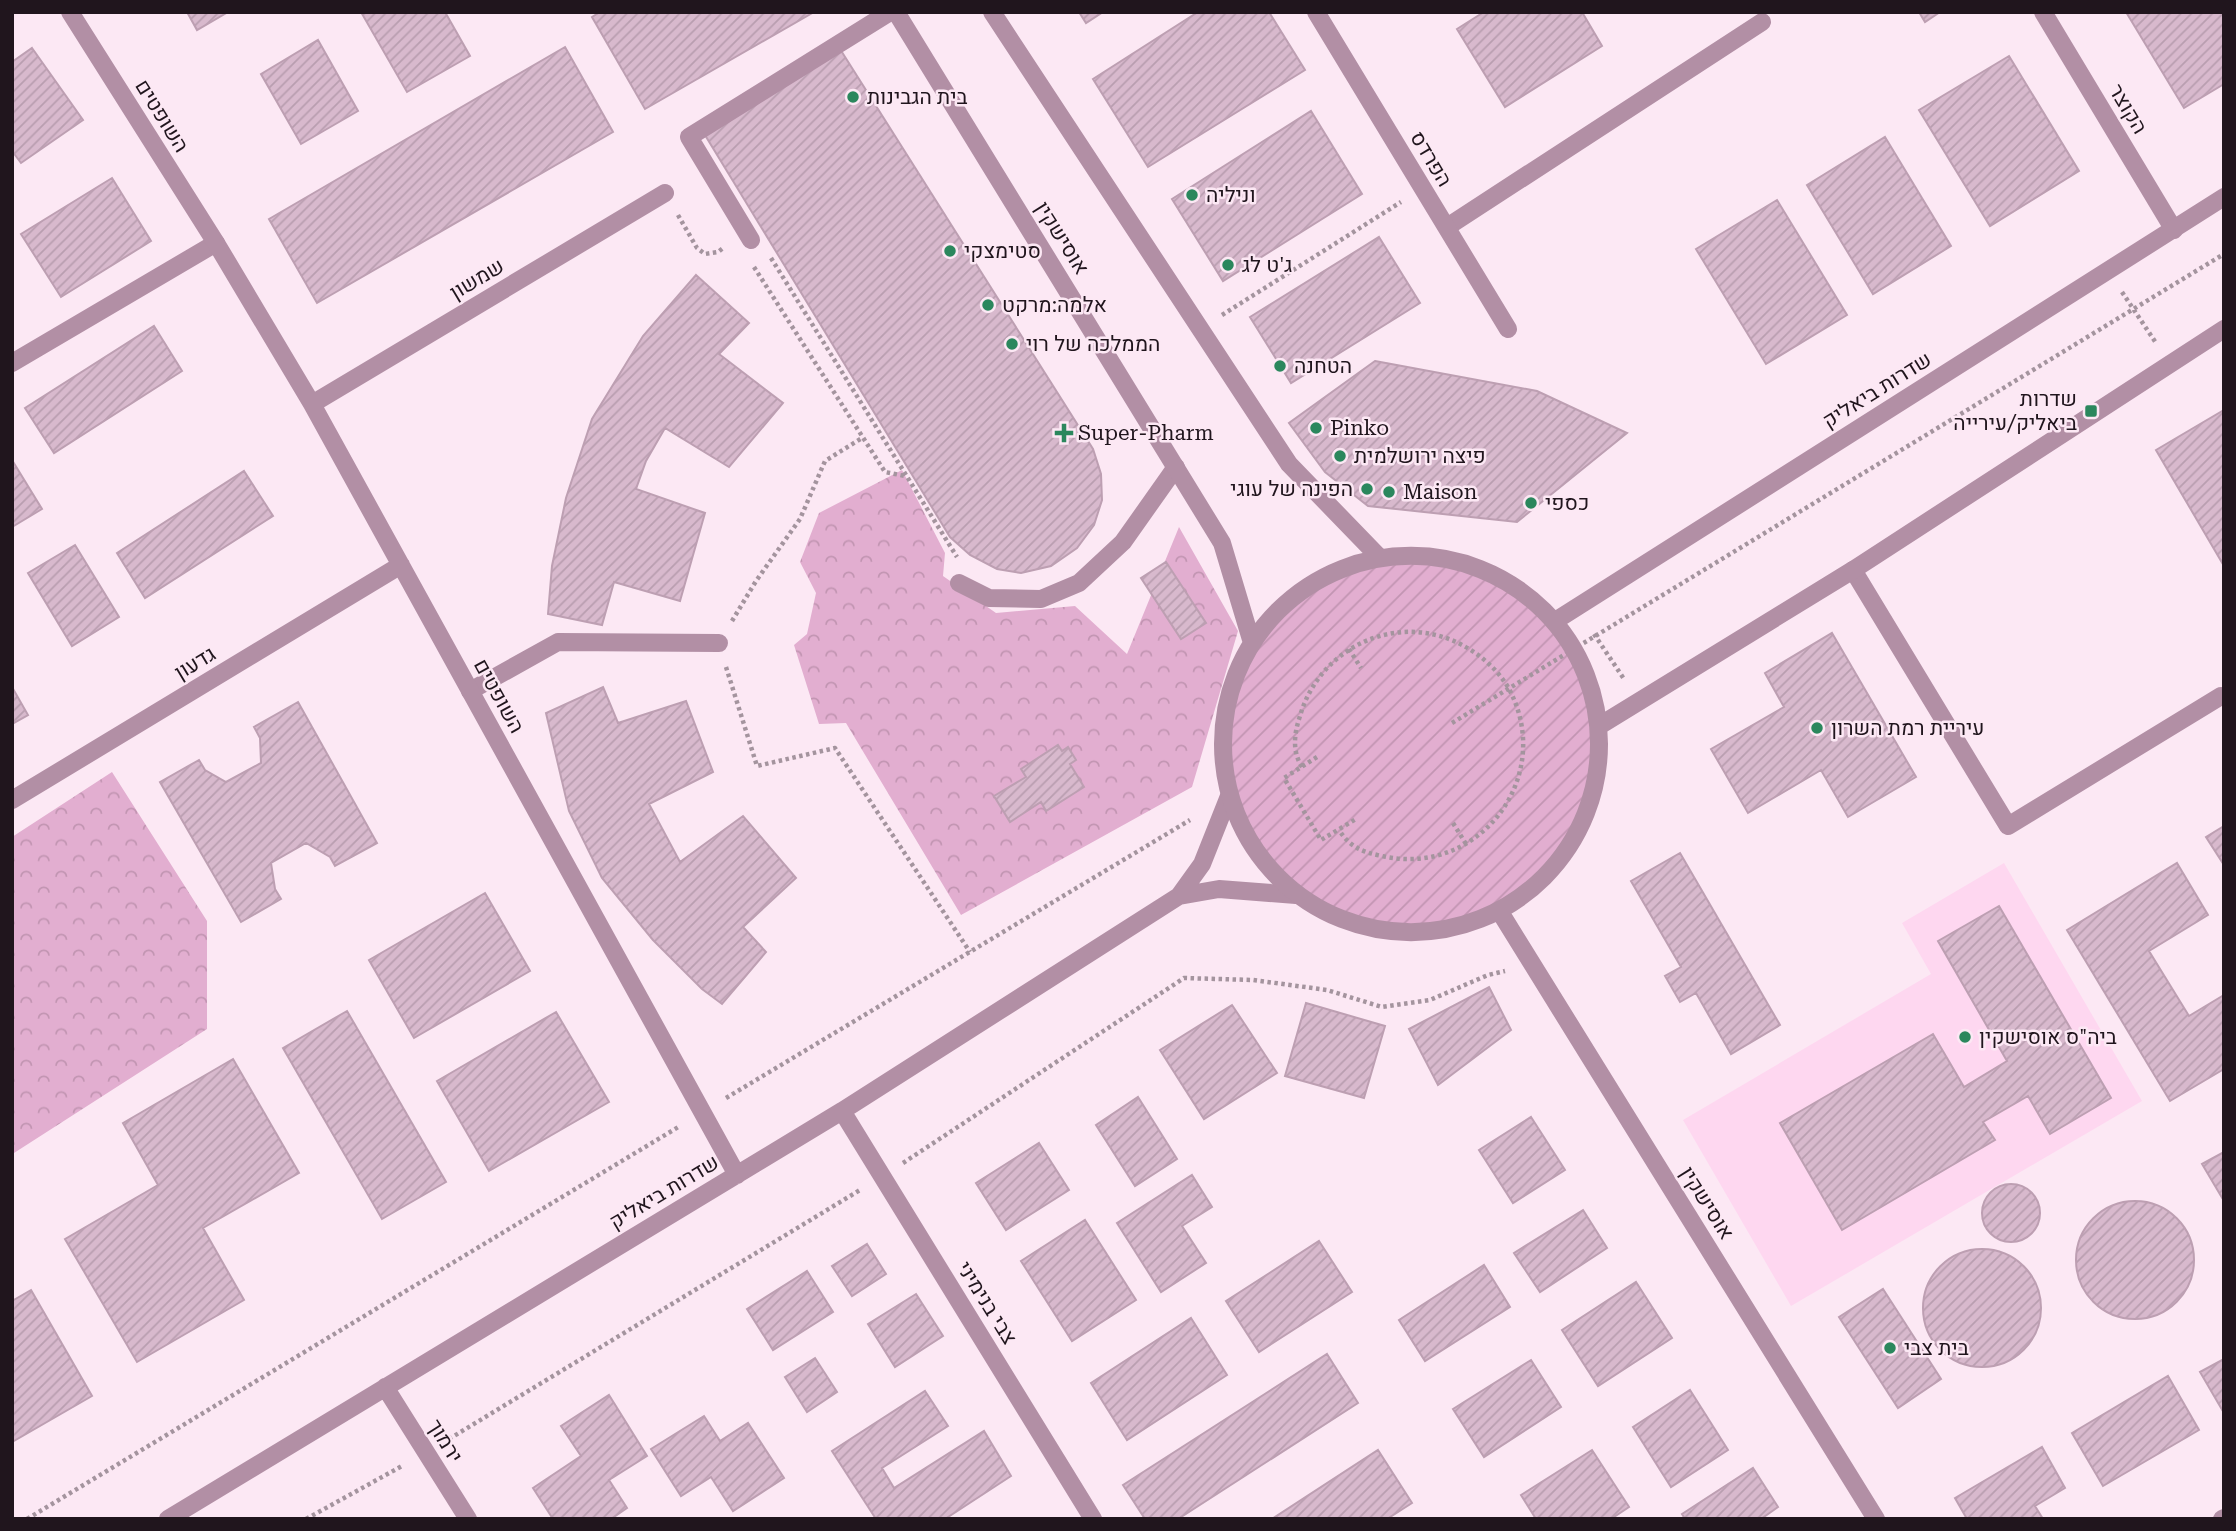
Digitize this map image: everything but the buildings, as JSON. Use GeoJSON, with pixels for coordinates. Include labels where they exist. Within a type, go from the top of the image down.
{"type":"FeatureCollection","features":[{"type":"Feature","properties":{"kind":"street","name":"השופטים"},"geometry":{"type":"LineString","coordinates":[[70,12],[216,243],[312,404],[737,1175]]}},
{"type":"Feature","properties":{"kind":"street"},"geometry":{"type":"LineString","coordinates":[[751,240],[689,138],[890,12]]}},
{"type":"Feature","properties":{"kind":"street","name":"אוסישקין"},"geometry":{"type":"LineString","coordinates":[[896,12],[1222,543],[1252,643]]}},
{"type":"Feature","properties":{"kind":"street"},"geometry":{"type":"LineString","coordinates":[[992,12],[1289,464],[1380,558]]}},
{"type":"Feature","properties":{"kind":"street","name":"הפרדס"},"geometry":{"type":"LineString","coordinates":[[1316,12],[1508,329]]}},
{"type":"Feature","properties":{"kind":"street","name":"הקוצר"},"geometry":{"type":"LineString","coordinates":[[2043,12],[2174,230]]}},
{"type":"Feature","properties":{"kind":"street"},"geometry":{"type":"LineString","coordinates":[[1447,227],[1762,22]]}},
{"type":"Feature","properties":{"kind":"street","name":"שמשון"},"geometry":{"type":"LineString","coordinates":[[312,404],[665,193]]}},
{"type":"Feature","properties":{"kind":"street","name":"שדרות ביאליק"},"geometry":{"type":"LineString","coordinates":[[1555,621],[2224,197]]}},
{"type":"Feature","properties":{"kind":"street"},"geometry":{"type":"LineString","coordinates":[[12,363],[216,243]]}},
{"type":"Feature","properties":{"kind":"street"},"geometry":{"type":"LineString","coordinates":[[1599,726],[1853,570],[2224,329]]}},
{"type":"Feature","properties":{"kind":"street"},"geometry":{"type":"LineString","coordinates":[[959,583],[989,598],[1041,599],[1079,583],[1123,542],[1176,467]]}},
{"type":"Feature","properties":{"kind":"street"},"geometry":{"type":"LineString","coordinates":[[1445,557],[1505,579],[1555,621],[1574,647],[1592,689],[1599,726],[1597,773],[1585,818],[1561,858],[1528,892],[1500,912],[1474,922],[1412,933],[1351,923],[1296,895],[1253,849],[1229,796],[1222,757],[1224,717],[1234,679],[1252,643],[1286,603],[1330,574],[1380,558],[1445,557]]}},
{"type":"Feature","properties":{"kind":"street","name":"גדעון"},"geometry":{"type":"LineString","coordinates":[[12,800],[401,565]]}},
{"type":"Feature","properties":{"kind":"street"},"geometry":{"type":"LineString","coordinates":[[1853,570],[2008,826],[2221,696]]}},
{"type":"Feature","properties":{"kind":"street"},"geometry":{"type":"LineString","coordinates":[[470,691],[558,642],[719,643]]}},
{"type":"Feature","properties":{"kind":"street","name":"שדרות ביאליק"},"geometry":{"type":"LineString","coordinates":[[169,1519],[842,1111],[1178,896],[1202,864],[1229,796]]}},
{"type":"Feature","properties":{"kind":"street","name":"שדרות ביאליק"},"geometry":{"type":"LineString","coordinates":[[1178,896],[1219,889],[1296,895]]}},
{"type":"Feature","properties":{"kind":"street","name":"אוסישקין"},"geometry":{"type":"LineString","coordinates":[[1500,912],[1875,1519]]}},
{"type":"Feature","properties":{"kind":"street","name":"צבי בנימיני"},"geometry":{"type":"LineString","coordinates":[[842,1111],[1093,1519]]}},
{"type":"Feature","properties":{"kind":"street","name":"ירמוך"},"geometry":{"type":"LineString","coordinates":[[384,1387],[468,1519]]}},
{"type":"Feature","properties":{"kind":"path"},"geometry":{"type":"LineString","coordinates":[[1200,329],[1422,188]]}},
{"type":"Feature","properties":{"kind":"path"},"geometry":{"type":"LineString","coordinates":[[768,252],[958,560],[959,583]]}},
{"type":"Feature","properties":{"kind":"path"},"geometry":{"type":"LineString","coordinates":[[1452,723],[2224,254]]}},
{"type":"Feature","properties":{"kind":"path"},"geometry":{"type":"LineString","coordinates":[[753,265],[885,472],[906,476]]}},
{"type":"Feature","properties":{"kind":"path"},"geometry":{"type":"LineString","coordinates":[[2108,271],[2169,364]]}},
{"type":"Feature","properties":{"kind":"path"},"geometry":{"type":"LineString","coordinates":[[862,438],[825,461],[800,519],[756,581],[719,643],[757,766],[835,748],[970,952]]}},
{"type":"Feature","properties":{"kind":"path"},"geometry":{"type":"LineString","coordinates":[[1577,607],[1639,702]]}},
{"type":"Feature","properties":{"kind":"path"},"geometry":{"type":"LineString","coordinates":[[1302,767],[1295,755],[1296,729],[1303,703],[1315,680],[1332,661],[1376,636],[1402,631],[1427,632],[1451,639],[1474,651],[1493,667],[1508,688],[1519,711],[1523,735],[1522,760],[1517,785],[1505,807],[1489,827],[1447,853],[1423,859],[1396,860],[1371,854],[1347,842],[1339,830]]}},
{"type":"Feature","properties":{"kind":"path"},"geometry":{"type":"LineString","coordinates":[[1349,649],[1361,668]]}},
{"type":"Feature","properties":{"kind":"path"},"geometry":{"type":"LineString","coordinates":[[1317,757],[1284,778],[1321,840],[1356,819]]}},
{"type":"Feature","properties":{"kind":"path"},"geometry":{"type":"LineString","coordinates":[[27,1519],[1229,796]]}},
{"type":"Feature","properties":{"kind":"path"},"geometry":{"type":"LineString","coordinates":[[1453,823],[1465,844]]}},
{"type":"Feature","properties":{"kind":"shaded area","name":"ביה\"ס אוסישקין"},"geometry":{"type":"Polygon","coordinates":[[[2004,863],[2142,1101],[1791,1306],[1683,1120],[1931,974],[1902,923],[2004,863]]]}},
{"type":"Feature","properties":{"kind":"green space"},"geometry":{"type":"Polygon","coordinates":[[[902,470],[945,553],[943,576],[996,613],[1075,606],[1127,654],[1179,527],[1238,631],[1192,787],[961,915],[846,723],[819,724],[794,645],[807,634],[816,593],[800,562],[819,513],[902,470]]]}},
{"type":"Feature","properties":{"kind":"green space"},"geometry":{"type":"Polygon","coordinates":[[[1411,556],[1448,560],[1483,570],[1515,588],[1544,611],[1567,640],[1585,672],[1595,707],[1599,744],[1595,781],[1585,816],[1567,848],[1544,877],[1515,900],[1483,918],[1448,928],[1411,932],[1374,928],[1339,918],[1307,900],[1278,877],[1255,848],[1237,816],[1227,781],[1223,744],[1227,707],[1237,672],[1255,640],[1278,611],[1307,588],[1339,570],[1374,560],[1411,556]]]}},
{"type":"Feature","properties":{"kind":"green space"},"geometry":{"type":"Polygon","coordinates":[[[112,772],[207,921],[207,1029],[14,1153],[12,837],[112,772]]]}},
{"type":"Feature","properties":{"kind":"place","name":"בית הגבינות"},"geometry":{"type":"Point","coordinates":[853,97]}},
{"type":"Feature","properties":{"kind":"place","name":"וניליה"},"geometry":{"type":"Point","coordinates":[1192,195]}},
{"type":"Feature","properties":{"kind":"place","name":"סטימצקי"},"geometry":{"type":"Point","coordinates":[950,251]}},
{"type":"Feature","properties":{"kind":"place","name":"ג'ט לג"},"geometry":{"type":"Point","coordinates":[1228,265]}},
{"type":"Feature","properties":{"kind":"place","name":"אלמה:מרקט"},"geometry":{"type":"Point","coordinates":[988,305]}},
{"type":"Feature","properties":{"kind":"place","name":"הממלכה של רוי"},"geometry":{"type":"Point","coordinates":[1012,344]}},
{"type":"Feature","properties":{"kind":"place","name":"הטחנה"},"geometry":{"type":"Point","coordinates":[1280,366]}},
{"type":"Feature","properties":{"kind":"place","name":"שדרות ביאליק/עירייה"},"geometry":{"type":"Point","coordinates":[2091,411]}},
{"type":"Feature","properties":{"kind":"place","name":"Pinko"},"geometry":{"type":"Point","coordinates":[1316,428]}},
{"type":"Feature","properties":{"kind":"place","name":"Super-Pharm"},"geometry":{"type":"Point","coordinates":[1064,433]}},
{"type":"Feature","properties":{"kind":"place","name":"פיצה ירושלמית"},"geometry":{"type":"Point","coordinates":[1340,456]}},
{"type":"Feature","properties":{"kind":"place","name":"הפינה של עוגי"},"geometry":{"type":"Point","coordinates":[1367,489]}},
{"type":"Feature","properties":{"kind":"place","name":"Maison"},"geometry":{"type":"Point","coordinates":[1389,492]}},
{"type":"Feature","properties":{"kind":"place","name":"כספי"},"geometry":{"type":"Point","coordinates":[1531,503]}},
{"type":"Feature","properties":{"kind":"place","name":"עיריית רמת השרון"},"geometry":{"type":"Point","coordinates":[1817,728]}},
{"type":"Feature","properties":{"kind":"place","name":"ביה\"ס אוסישקין"},"geometry":{"type":"Point","coordinates":[1965,1037]}},
{"type":"Feature","properties":{"kind":"place","name":"בית צבי"},"geometry":{"type":"Point","coordinates":[1890,1348]}}]}
